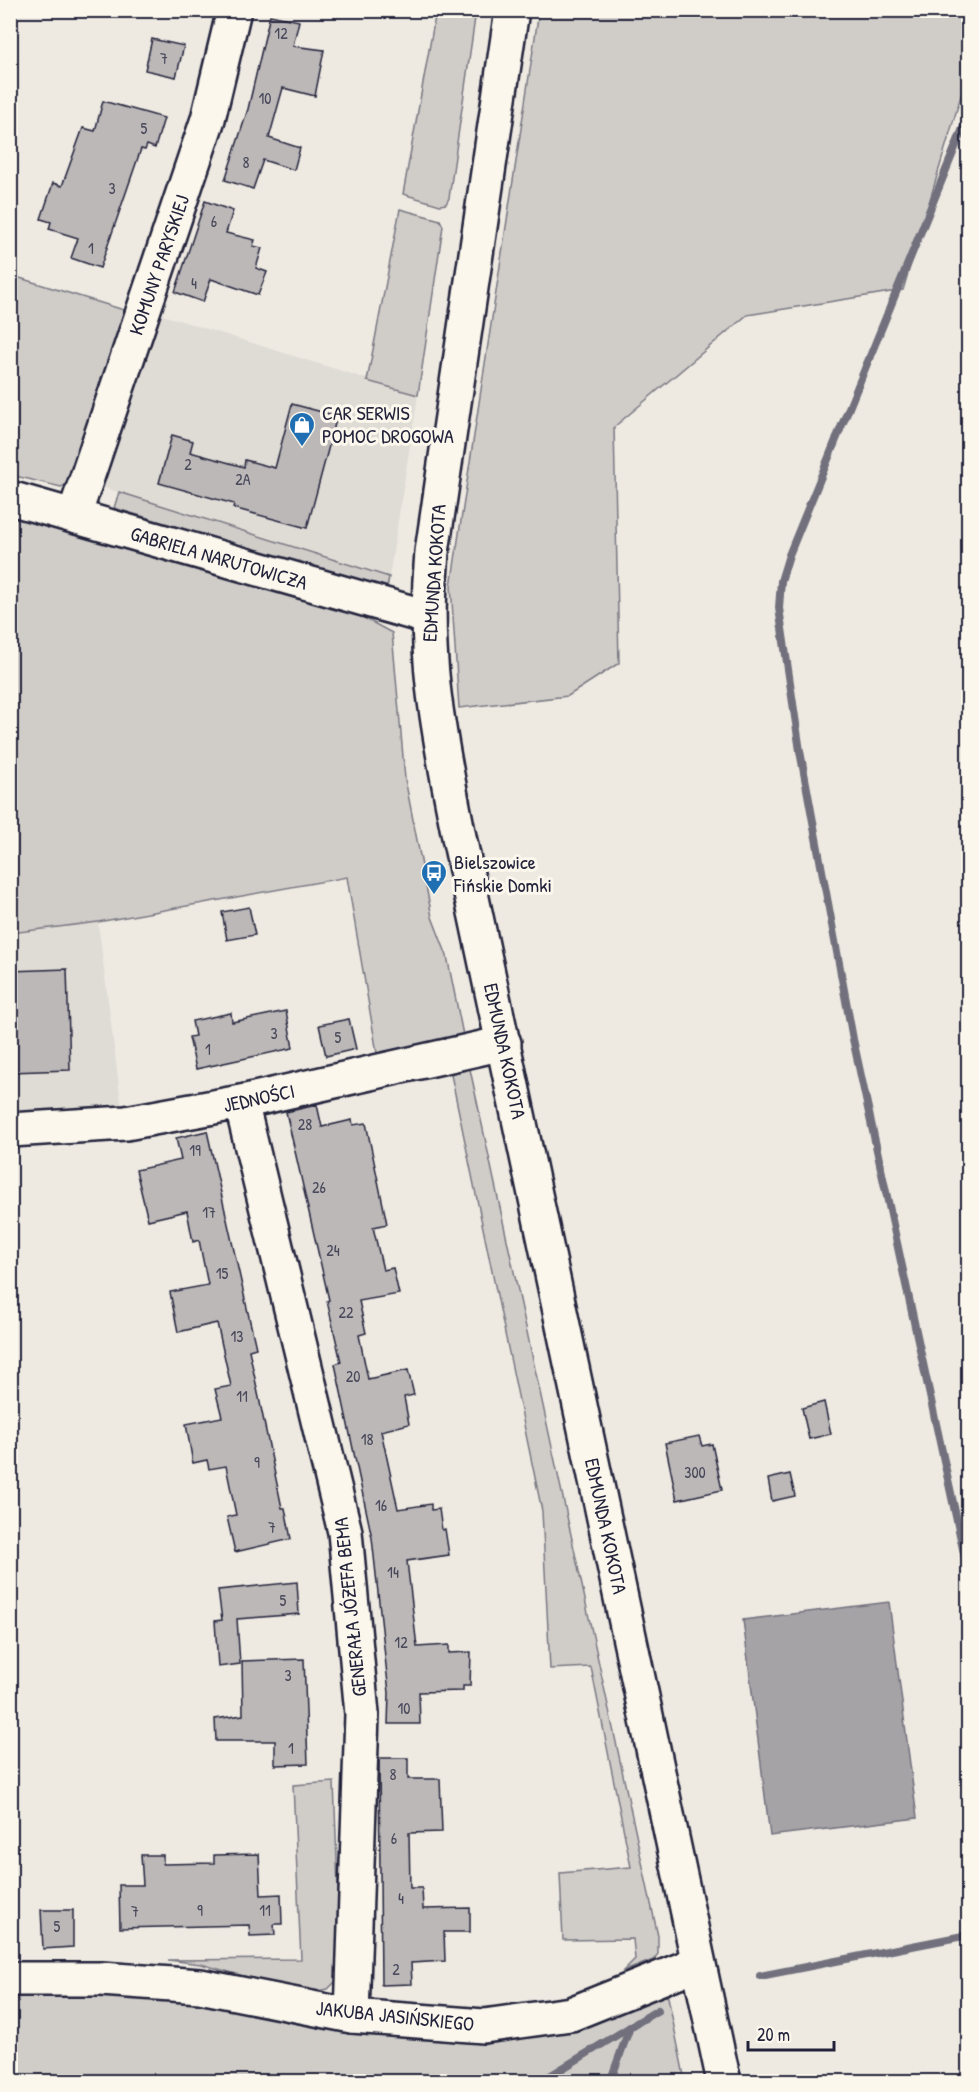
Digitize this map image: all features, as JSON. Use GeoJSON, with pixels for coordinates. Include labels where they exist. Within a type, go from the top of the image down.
{"type":"FeatureCollection","features":[{"type":"Feature","properties":{"kind":"street","name":"KOMUNY PARYSKIEJ"},"geometry":{"type":"LineString","coordinates":[[74,516],[208,119],[234,10]]}},
{"type":"Feature","properties":{"kind":"street","name":"EDMUNDA KOKOTA"},"geometry":{"type":"LineString","coordinates":[[512,10],[436,523],[427,617],[431,678],[440,741],[724,2082]]}},
{"type":"Feature","properties":{"kind":"street","name":"GABRIELA NARUTOWICZA"},"geometry":{"type":"LineString","coordinates":[[10,498],[427,617]]}},
{"type":"Feature","properties":{"kind":"street","name":"JEDNOŚCI"},"geometry":{"type":"LineString","coordinates":[[10,1130],[126,1123],[241,1102],[504,1044]]}},
{"type":"Feature","properties":{"kind":"street","name":"GENERAŁA JÓZEFA BEMA"},"geometry":{"type":"LineString","coordinates":[[241,1102],[345,1532],[362,1714],[351,2016]]}},
{"type":"Feature","properties":{"kind":"street","name":"JAKUBA JASIŃSKIEGO"},"geometry":{"type":"LineString","coordinates":[[10,1979],[101,1979],[200,1986],[351,2016],[484,2026],[571,2014],[698,1963]]}},
{"type":"Feature","properties":{"kind":"shaded area"},"geometry":{"type":"Polygon","coordinates":[[[436,11],[476,11],[449,198],[446,204],[440,205],[403,194],[436,11]]]}},
{"type":"Feature","properties":{"kind":"shaded area"},"geometry":{"type":"Polygon","coordinates":[[[539,11],[968,11],[968,72],[903,290],[747,315],[614,427],[619,663],[568,696],[459,708],[451,586],[539,11]]]}},
{"type":"Feature","properties":{"kind":"shaded area"},"geometry":{"type":"Polygon","coordinates":[[[400,209],[440,220],[443,226],[418,395],[367,381],[400,209]]]}},
{"type":"Feature","properties":{"kind":"shaded area"},"geometry":{"type":"Polygon","coordinates":[[[10,275],[124,310],[73,482],[61,487],[11,475],[10,275]]]}},
{"type":"Feature","properties":{"kind":"shaded area"},"geometry":{"type":"Polygon","coordinates":[[[159,314],[418,395],[389,577],[102,487],[159,314]]]}},
{"type":"Feature","properties":{"kind":"shaded area"},"geometry":{"type":"Polygon","coordinates":[[[119,492],[389,577],[387,588],[114,508],[119,492]]]}},
{"type":"Feature","properties":{"kind":"shaded area"},"geometry":{"type":"Polygon","coordinates":[[[10,514],[355,613],[392,633],[405,779],[432,917],[447,956],[464,1040],[378,1059],[347,877],[98,922],[11,933],[10,514]]]}},
{"type":"Feature","properties":{"kind":"shaded area"},"geometry":{"type":"Polygon","coordinates":[[[98,922],[122,1110],[11,1115],[10,933],[98,922]]]}},
{"type":"Feature","properties":{"kind":"shaded area"},"geometry":{"type":"Polygon","coordinates":[[[468,1060],[658,1936],[658,1954],[653,1960],[622,1972],[635,1959],[633,1939],[563,1940],[560,1873],[631,1867],[591,1667],[550,1669],[542,1511],[449,1065],[468,1060]]]}},
{"type":"Feature","properties":{"kind":"shaded area"},"geometry":{"type":"Polygon","coordinates":[[[889,1602],[917,1818],[770,1836],[743,1620],[889,1602]]]}},
{"type":"Feature","properties":{"kind":"shaded area"},"geometry":{"type":"Polygon","coordinates":[[[334,1782],[341,1969],[337,1980],[328,1989],[304,1993],[201,1964],[168,1960],[301,1959],[293,1785],[334,1782]]]}},
{"type":"Feature","properties":{"kind":"shaded area"},"geometry":{"type":"Polygon","coordinates":[[[11,1990],[587,2024],[662,1994],[668,1997],[685,2081],[11,2082],[11,1990]]]}},
{"type":"Feature","properties":{"kind":"building"},"geometry":{"type":"Polygon","coordinates":[[[270,15],[299,21],[293,46],[324,50],[315,96],[283,88],[269,138],[300,148],[294,170],[263,160],[253,189],[225,180],[248,109],[270,15]]]}},
{"type":"Feature","properties":{"kind":"building"},"geometry":{"type":"Polygon","coordinates":[[[152,39],[184,46],[176,77],[145,70],[152,39]]]}},
{"type":"Feature","properties":{"kind":"building"},"geometry":{"type":"Polygon","coordinates":[[[103,101],[164,118],[155,148],[147,145],[145,150],[141,149],[100,268],[71,258],[78,238],[49,229],[51,222],[41,219],[53,183],[62,186],[83,128],[95,131],[103,101]]]}},
{"type":"Feature","properties":{"kind":"building"},"geometry":{"type":"Polygon","coordinates":[[[205,201],[233,211],[226,233],[255,240],[253,246],[262,248],[256,268],[267,272],[258,295],[211,279],[203,302],[175,292],[205,201]]]}},
{"type":"Feature","properties":{"kind":"building"},"geometry":{"type":"Polygon","coordinates":[[[292,404],[337,416],[307,528],[233,508],[234,504],[159,483],[172,435],[193,441],[190,452],[244,467],[245,460],[275,468],[292,404]]]}},
{"type":"Feature","properties":{"kind":"building"},"geometry":{"type":"Polygon","coordinates":[[[249,907],[255,935],[227,940],[222,912],[249,907]]]}},
{"type":"Feature","properties":{"kind":"building"},"geometry":{"type":"Polygon","coordinates":[[[67,969],[70,1070],[10,1072],[10,971],[67,969]]]}},
{"type":"Feature","properties":{"kind":"building"},"geometry":{"type":"Polygon","coordinates":[[[286,1011],[293,1048],[196,1069],[189,1037],[195,1036],[192,1021],[231,1013],[232,1022],[286,1011]]]}},
{"type":"Feature","properties":{"kind":"building"},"geometry":{"type":"Polygon","coordinates":[[[349,1019],[356,1049],[326,1056],[319,1025],[349,1019]]]}},
{"type":"Feature","properties":{"kind":"building"},"geometry":{"type":"Polygon","coordinates":[[[317,1105],[322,1127],[352,1120],[353,1125],[366,1123],[387,1224],[373,1227],[383,1270],[393,1268],[399,1294],[359,1301],[366,1333],[359,1335],[368,1379],[408,1370],[414,1395],[404,1397],[409,1424],[381,1431],[398,1509],[431,1504],[431,1510],[439,1509],[442,1530],[445,1529],[449,1555],[407,1561],[417,1647],[449,1645],[449,1653],[471,1652],[470,1686],[463,1686],[463,1691],[419,1692],[420,1724],[388,1724],[389,1693],[372,1538],[335,1364],[341,1362],[327,1301],[329,1300],[286,1112],[317,1105]]]}},
{"type":"Feature","properties":{"kind":"building"},"geometry":{"type":"Polygon","coordinates":[[[207,1131],[256,1348],[249,1350],[282,1508],[285,1508],[291,1539],[235,1552],[227,1517],[236,1515],[226,1466],[209,1469],[207,1460],[193,1463],[186,1424],[222,1417],[215,1389],[231,1386],[217,1323],[178,1332],[170,1292],[208,1285],[199,1240],[193,1242],[187,1211],[148,1220],[136,1170],[181,1160],[176,1138],[207,1131]]]}},
{"type":"Feature","properties":{"kind":"building"},"geometry":{"type":"Polygon","coordinates":[[[824,1402],[831,1434],[809,1439],[802,1408],[824,1402]]]}},
{"type":"Feature","properties":{"kind":"building"},"geometry":{"type":"Polygon","coordinates":[[[699,1436],[702,1446],[712,1444],[722,1490],[677,1500],[665,1443],[699,1436]]]}},
{"type":"Feature","properties":{"kind":"building"},"geometry":{"type":"Polygon","coordinates":[[[790,1474],[795,1496],[772,1501],[768,1479],[790,1474]]]}},
{"type":"Feature","properties":{"kind":"building"},"geometry":{"type":"Polygon","coordinates":[[[297,1582],[299,1614],[237,1619],[240,1664],[218,1667],[215,1621],[222,1620],[218,1590],[297,1582]]]}},
{"type":"Feature","properties":{"kind":"building"},"geometry":{"type":"Polygon","coordinates":[[[304,1659],[308,1764],[275,1765],[275,1741],[216,1741],[215,1719],[243,1715],[242,1661],[304,1659]]]}},
{"type":"Feature","properties":{"kind":"building"},"geometry":{"type":"Polygon","coordinates":[[[379,1758],[408,1758],[408,1779],[440,1779],[442,1832],[409,1833],[410,1888],[422,1888],[423,1909],[470,1908],[470,1932],[444,1932],[445,1961],[411,1963],[412,1984],[381,1985],[379,1758]]]}},
{"type":"Feature","properties":{"kind":"building"},"geometry":{"type":"Polygon","coordinates":[[[259,1854],[261,1895],[281,1894],[282,1924],[274,1924],[275,1935],[250,1936],[249,1925],[120,1928],[119,1885],[143,1885],[141,1855],[163,1855],[163,1864],[214,1863],[214,1855],[259,1854]]]}},
{"type":"Feature","properties":{"kind":"building"},"geometry":{"type":"Polygon","coordinates":[[[41,1910],[73,1910],[73,1947],[43,1949],[41,1910]]]}},
{"type":"Feature","properties":{"kind":"waterway"},"geometry":{"type":"LineString","coordinates":[[968,116],[789,555],[781,581],[779,608],[800,751],[853,1039],[968,1572]]}},
{"type":"Feature","properties":{"kind":"waterway"},"geometry":{"type":"LineString","coordinates":[[760,1976],[968,1935]]}},
{"type":"Feature","properties":{"kind":"waterway"},"geometry":{"type":"LineString","coordinates":[[540,2082],[658,2010]]}},
{"type":"Feature","properties":{"kind":"waterway"},"geometry":{"type":"LineString","coordinates":[[610,2082],[630,2027]]}},
{"type":"Feature","properties":{"kind":"place","name":"CAR SERWIS POMOC DROGOWA"},"geometry":{"type":"Point","coordinates":[302,448]}},
{"type":"Feature","properties":{"kind":"place","name":"Bielszowice Fińskie Domki"},"geometry":{"type":"Point","coordinates":[434,896]}}]}
